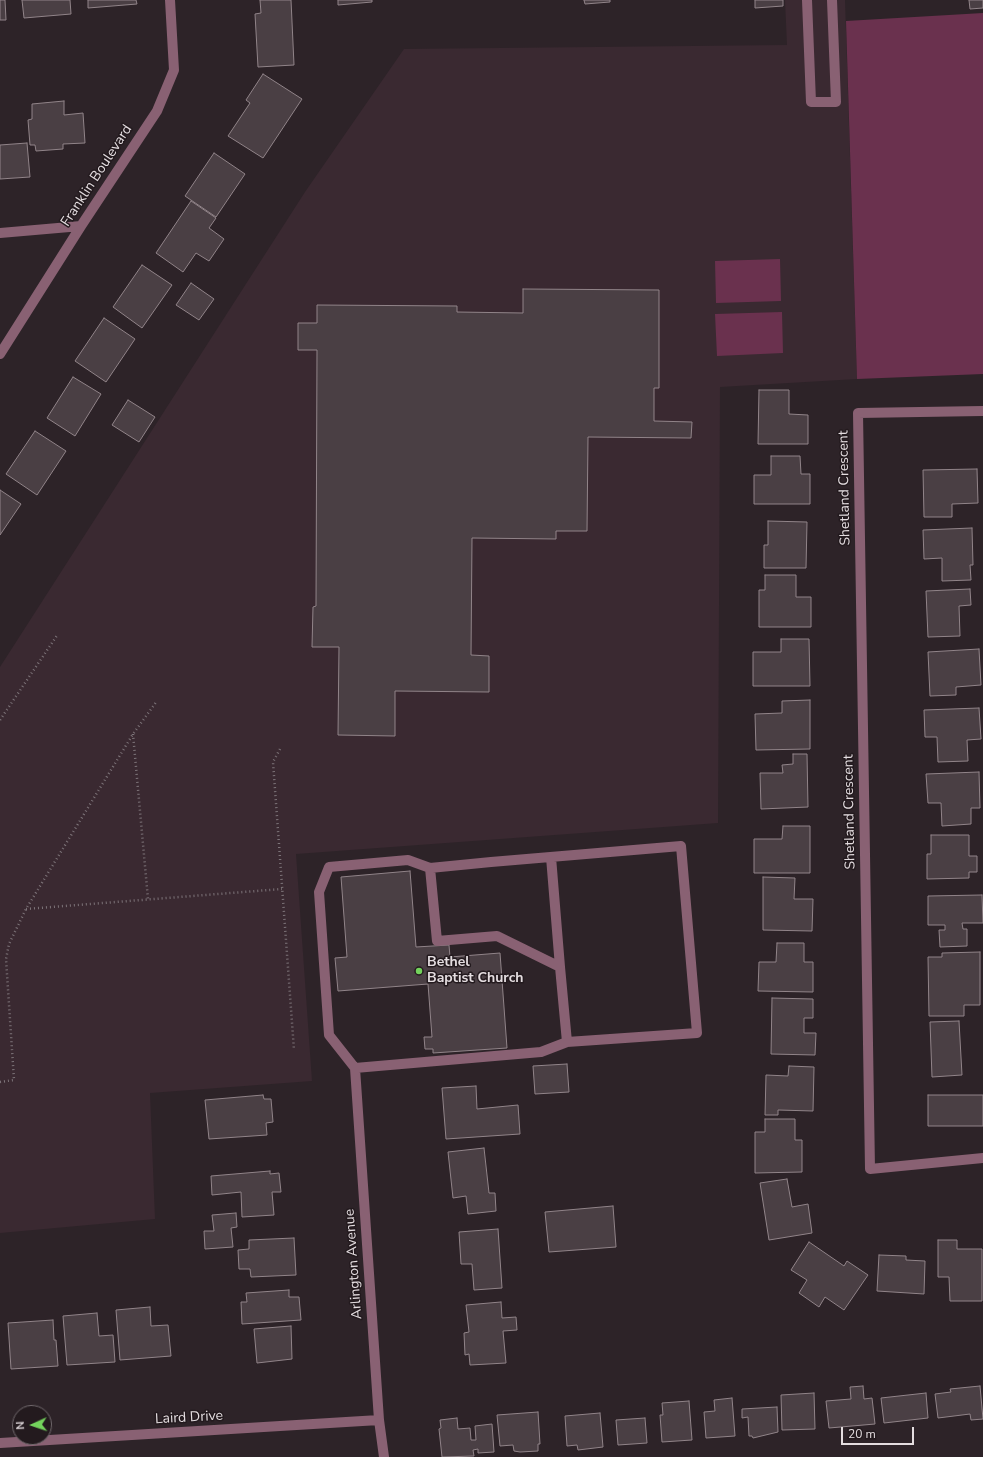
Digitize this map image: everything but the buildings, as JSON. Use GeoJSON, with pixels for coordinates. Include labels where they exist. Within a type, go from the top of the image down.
{"type":"FeatureCollection","features":[{"type":"Feature","properties":{"kind":"street","name":"Franklin Boulevard"},"geometry":{"type":"LineString","coordinates":[[0,354],[81,226],[157,111],[174,70],[170,0]]}},
{"type":"Feature","properties":{"kind":"street"},"geometry":{"type":"LineString","coordinates":[[807,0],[811,102],[836,102],[832,0]]}},
{"type":"Feature","properties":{"kind":"street"},"geometry":{"type":"LineString","coordinates":[[0,233],[81,226]]}},
{"type":"Feature","properties":{"kind":"street","name":"Shetland Crescent"},"geometry":{"type":"LineString","coordinates":[[983,411],[858,413],[870,1169],[983,1158]]}},
{"type":"Feature","properties":{"kind":"street"},"geometry":{"type":"LineString","coordinates":[[681,846],[697,1032],[567,1042],[540,1052],[355,1068],[329,1035],[319,892],[329,867],[408,860],[430,868],[551,857],[681,846]]}},
{"type":"Feature","properties":{"kind":"street"},"geometry":{"type":"LineString","coordinates":[[551,857],[567,1042]]}},
{"type":"Feature","properties":{"kind":"street"},"geometry":{"type":"LineString","coordinates":[[430,868],[437,941],[497,936],[560,968]]}},
{"type":"Feature","properties":{"kind":"street","name":"Arlington Avenue"},"geometry":{"type":"LineString","coordinates":[[355,1068],[380,1420],[384,1457]]}},
{"type":"Feature","properties":{"kind":"street","name":"Laird Drive"},"geometry":{"type":"LineString","coordinates":[[0,1443],[380,1420]]}},
{"type":"Feature","properties":{"kind":"path"},"geometry":{"type":"LineString","coordinates":[[0,720],[58,634]]}},
{"type":"Feature","properties":{"kind":"path"},"geometry":{"type":"LineString","coordinates":[[0,1082],[14,1080],[6,960],[9,944],[26,909],[133,734],[157,701]]}},
{"type":"Feature","properties":{"kind":"path"},"geometry":{"type":"LineString","coordinates":[[133,734],[148,899]]}},
{"type":"Feature","properties":{"kind":"path"},"geometry":{"type":"LineString","coordinates":[[280,749],[273,762],[294,1050]]}},
{"type":"Feature","properties":{"kind":"path"},"geometry":{"type":"LineString","coordinates":[[26,909],[282,889]]}},
{"type":"Feature","properties":{"kind":"shaded area"},"geometry":{"type":"Polygon","coordinates":[[[785,0],[845,0],[857,379],[720,387],[718,823],[296,854],[312,1081],[150,1093],[155,1219],[0,1233],[0,667],[305,192],[404,49],[787,45],[785,0]]]}},
{"type":"Feature","properties":{"kind":"shaded area"},"geometry":{"type":"Polygon","coordinates":[[[983,13],[983,374],[857,379],[846,21],[983,13]]]}},
{"type":"Feature","properties":{"kind":"shaded area"},"geometry":{"type":"Polygon","coordinates":[[[780,259],[781,301],[716,303],[715,261],[780,259]]]}},
{"type":"Feature","properties":{"kind":"shaded area"},"geometry":{"type":"Polygon","coordinates":[[[782,312],[783,353],[717,356],[715,314],[782,312]]]}},
{"type":"Feature","properties":{"kind":"place","name":"Bethel Baptist Church"},"geometry":{"type":"Point","coordinates":[419,971]}}]}
